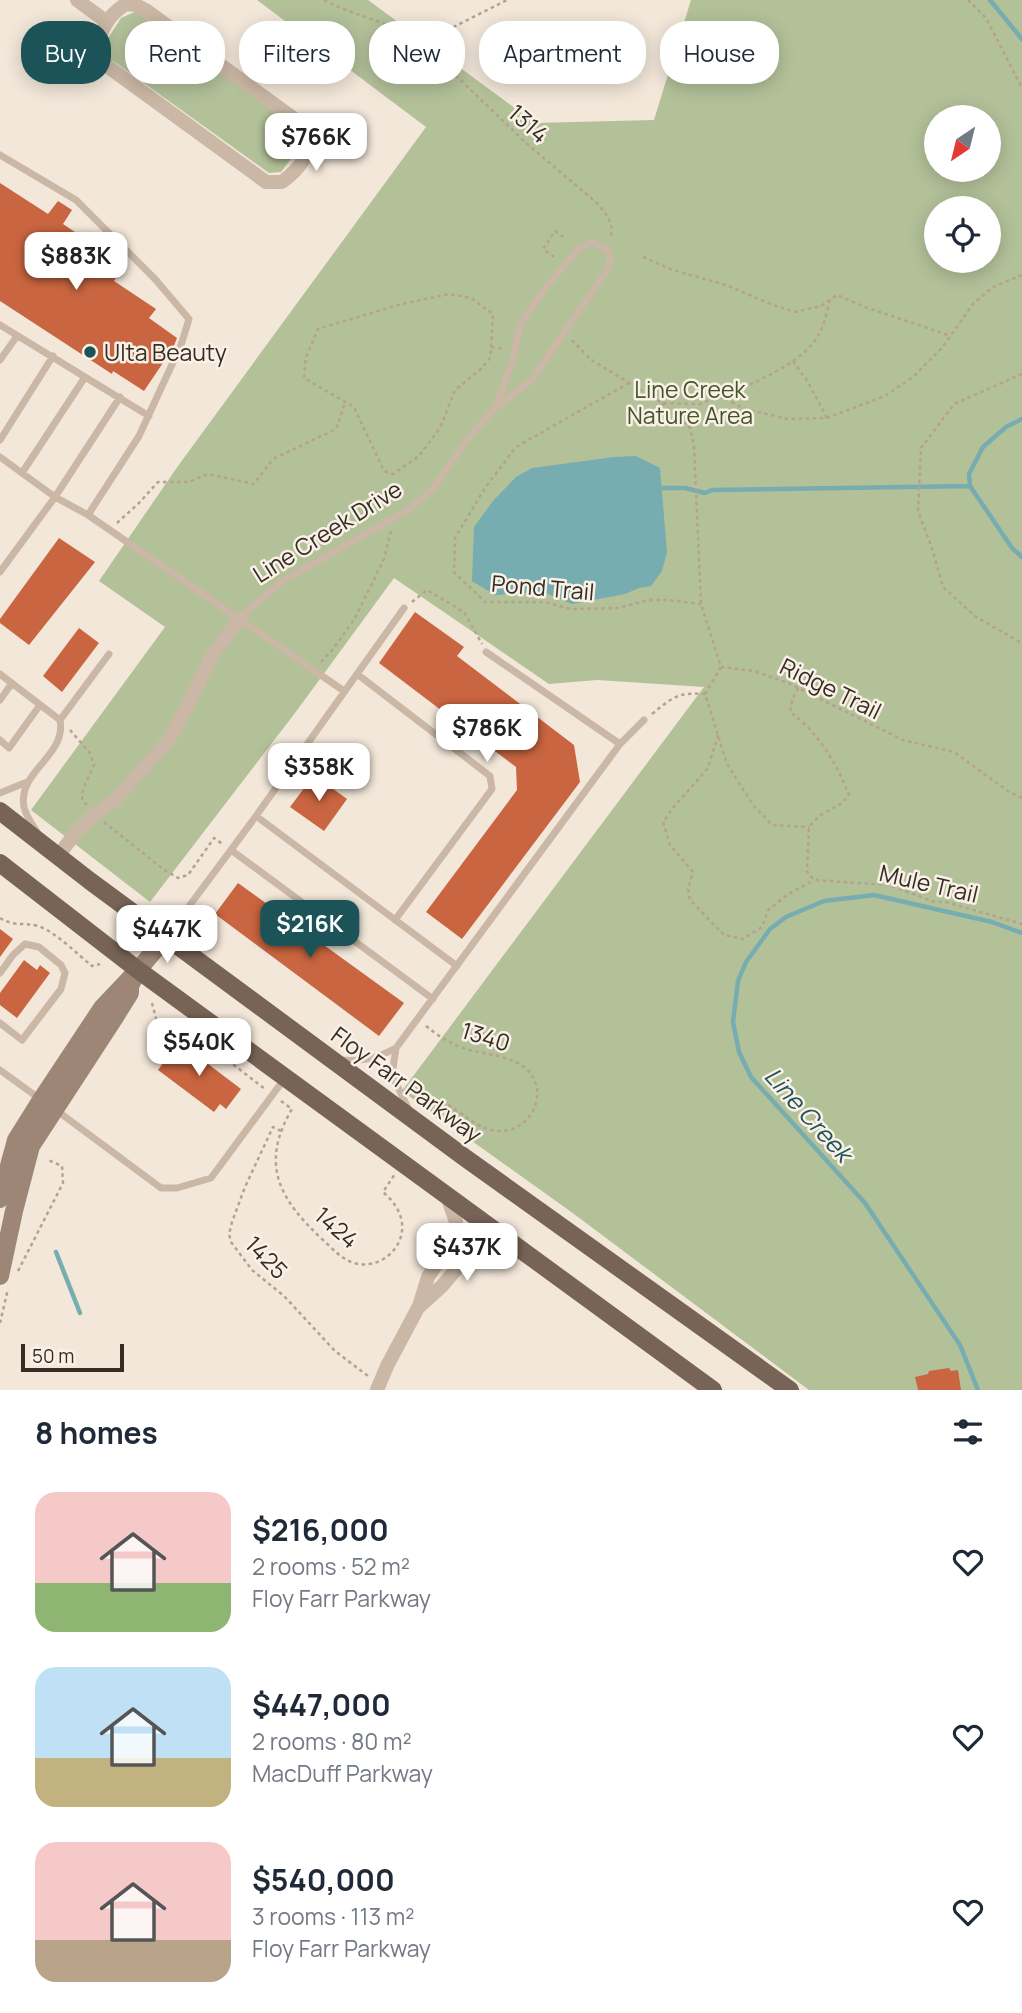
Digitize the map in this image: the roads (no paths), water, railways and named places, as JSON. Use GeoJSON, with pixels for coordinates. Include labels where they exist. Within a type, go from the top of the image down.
{"type":"FeatureCollection","features":[{"type":"Feature","properties":{"kind":"main road","name":"Floy Farr Parkway"},"geometry":{"type":"LineString","coordinates":[[0,811],[334,1060],[790,1390]]}},
{"type":"Feature","properties":{"kind":"main road"},"geometry":{"type":"LineString","coordinates":[[0,863],[138,970],[713,1390]]}},
{"type":"Feature","properties":{"kind":"street"},"geometry":{"type":"LineString","coordinates":[[77,0],[106,21]]}},
{"type":"Feature","properties":{"kind":"street"},"geometry":{"type":"LineString","coordinates":[[126,5],[136,5],[148,11],[308,129],[306,157],[282,182],[266,181],[107,66],[100,48],[101,33],[107,22],[126,5]]}},
{"type":"Feature","properties":{"kind":"street","name":"Line Creek Drive"},"geometry":{"type":"LineString","coordinates":[[51,851],[61,852],[95,814],[116,799],[168,741],[190,703],[211,657],[240,618]]}},
{"type":"Feature","properties":{"kind":"street"},"geometry":{"type":"LineString","coordinates":[[0,1199],[16,1140],[47,1104],[125,1001],[138,970],[167,936]]}},
{"type":"Feature","properties":{"kind":"street"},"geometry":{"type":"LineString","coordinates":[[8,1281],[4,1237],[31,1146],[47,1104]]}},
{"type":"Feature","properties":{"kind":"street"},"geometry":{"type":"LineString","coordinates":[[378,1386],[419,1307],[428,1277],[458,1232],[447,1196]]}},
{"type":"Feature","properties":{"kind":"street"},"geometry":{"type":"LineString","coordinates":[[419,1307],[442,1286],[475,1247],[488,1240],[509,1240]]}},
{"type":"Feature","properties":{"kind":"lane"},"geometry":{"type":"LineString","coordinates":[[0,155],[76,200],[155,279],[189,319],[181,345],[139,436],[88,515]]}},
{"type":"Feature","properties":{"kind":"lane","name":"Line Creek Drive"},"geometry":{"type":"LineString","coordinates":[[240,618],[281,582],[408,510],[432,490],[466,441],[495,408],[531,381],[605,273],[611,262],[607,249],[592,243],[579,248],[541,294],[520,325],[512,363],[495,408]]}},
{"type":"Feature","properties":{"kind":"lane"},"geometry":{"type":"LineString","coordinates":[[0,325],[149,416]]}},
{"type":"Feature","properties":{"kind":"lane"},"geometry":{"type":"LineString","coordinates":[[0,360],[17,336]]}},
{"type":"Feature","properties":{"kind":"lane"},"geometry":{"type":"LineString","coordinates":[[0,440],[53,356]]}},
{"type":"Feature","properties":{"kind":"lane"},"geometry":{"type":"LineString","coordinates":[[22,473],[85,377]]}},
{"type":"Feature","properties":{"kind":"lane"},"geometry":{"type":"LineString","coordinates":[[0,572],[55,497],[120,397]]}},
{"type":"Feature","properties":{"kind":"lane"},"geometry":{"type":"LineString","coordinates":[[0,457],[55,497],[109,529],[344,691]]}},
{"type":"Feature","properties":{"kind":"lane"},"geometry":{"type":"LineString","coordinates":[[167,936],[404,608]]}},
{"type":"Feature","properties":{"kind":"lane"},"geometry":{"type":"LineString","coordinates":[[486,652],[620,744]]}},
{"type":"Feature","properties":{"kind":"lane"},"geometry":{"type":"LineString","coordinates":[[60,720],[109,653]]}},
{"type":"Feature","properties":{"kind":"lane"},"geometry":{"type":"LineString","coordinates":[[0,674],[60,720],[62,730],[59,741],[27,782],[24,794],[24,809],[51,851]]}},
{"type":"Feature","properties":{"kind":"lane"},"geometry":{"type":"LineString","coordinates":[[357,674],[490,776],[492,789],[395,920]]}},
{"type":"Feature","properties":{"kind":"lane"},"geometry":{"type":"LineString","coordinates":[[0,700],[12,683]]}},
{"type":"Feature","properties":{"kind":"lane"},"geometry":{"type":"LineString","coordinates":[[0,740],[9,748],[40,705]]}},
{"type":"Feature","properties":{"kind":"lane"},"geometry":{"type":"LineString","coordinates":[[334,1060],[376,1059],[396,1048],[620,744],[644,720]]}},
{"type":"Feature","properties":{"kind":"lane"},"geometry":{"type":"LineString","coordinates":[[0,793],[27,782]]}},
{"type":"Feature","properties":{"kind":"lane"},"geometry":{"type":"LineString","coordinates":[[256,816],[457,966]]}},
{"type":"Feature","properties":{"kind":"lane"},"geometry":{"type":"LineString","coordinates":[[231,850],[433,999]]}},
{"type":"Feature","properties":{"kind":"lane"},"geometry":{"type":"LineString","coordinates":[[0,973],[25,944],[39,947],[61,965],[65,973],[61,989],[22,1040],[0,1023]]}},
{"type":"Feature","properties":{"kind":"lane"},"geometry":{"type":"LineString","coordinates":[[396,1048],[393,1075],[404,1102],[426,1125]]}},
{"type":"Feature","properties":{"kind":"lane"},"geometry":{"type":"LineString","coordinates":[[0,1070],[161,1188],[177,1188],[211,1178],[286,1078]]}},
{"type":"Feature","properties":{"kind":"water"},"geometry":{"type":"Polygon","coordinates":[[[636,456],[660,468],[667,552],[662,571],[651,586],[572,604],[543,592],[495,595],[472,581],[474,527],[493,501],[516,477],[532,468],[636,456]]]}},
{"type":"Feature","properties":{"kind":"waterway","name":"Line Creek"},"geometry":{"type":"LineString","coordinates":[[990,0],[1022,39]]}},
{"type":"Feature","properties":{"kind":"waterway","name":"Line Creek"},"geometry":{"type":"LineString","coordinates":[[1022,419],[1006,427],[983,447],[969,474],[970,486],[1012,548],[1022,557]]}},
{"type":"Feature","properties":{"kind":"waterway"},"geometry":{"type":"LineString","coordinates":[[661,488],[685,488],[705,493],[712,490],[970,486]]}},
{"type":"Feature","properties":{"kind":"waterway","name":"Line Creek"},"geometry":{"type":"LineString","coordinates":[[978,1390],[960,1345],[865,1203],[751,1077],[739,1052],[733,1022],[738,981],[746,962],[770,929],[786,917],[824,901],[874,895],[992,922],[1022,933]]}},
{"type":"Feature","properties":{"kind":"waterway"},"geometry":{"type":"LineString","coordinates":[[56,1252],[80,1313]]}},
{"type":"Feature","properties":{"kind":"place","name":"Ulta Beauty"},"geometry":{"type":"Point","coordinates":[90,352]}},
{"type":"Feature","properties":{"kind":"park label","name":"Line Creek Nature Area"},"geometry":{"type":"Point","coordinates":[690,402]}}]}
